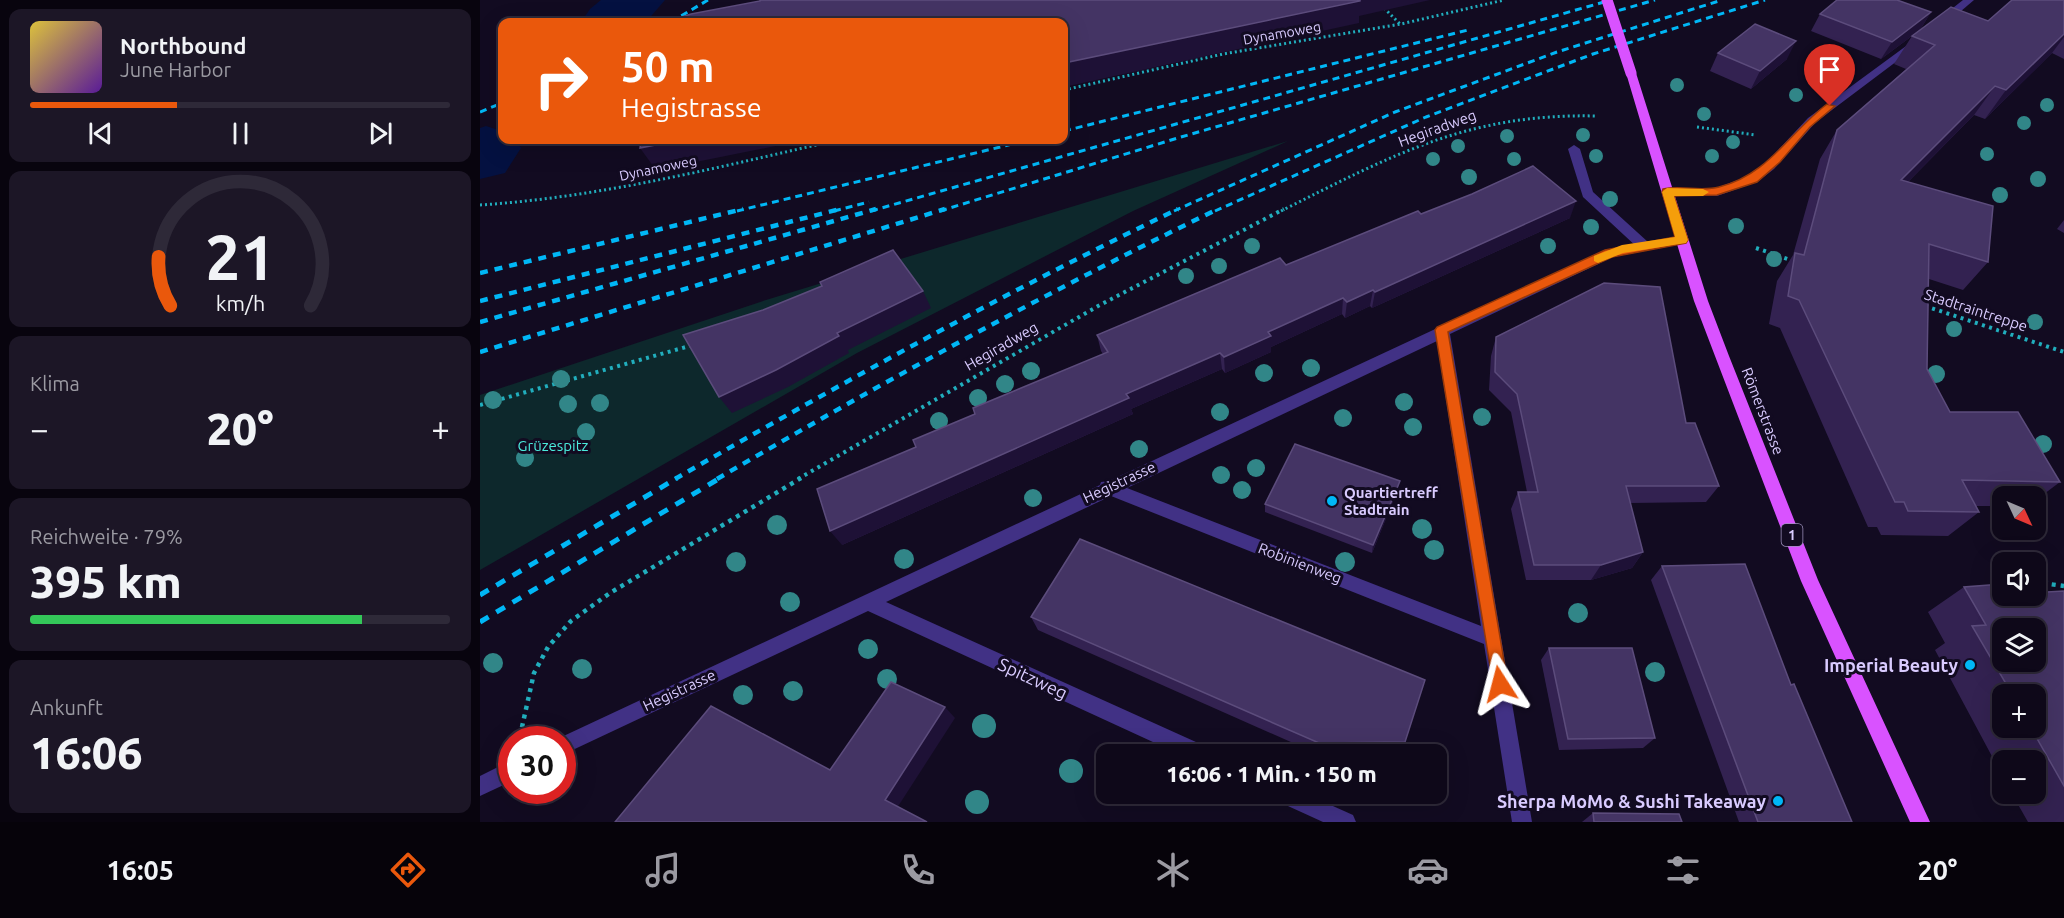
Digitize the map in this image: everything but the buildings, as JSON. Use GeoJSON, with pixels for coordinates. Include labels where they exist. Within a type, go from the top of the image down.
{"type":"FeatureCollection","features":[{"type":"Feature","properties":{"kind":"main road","name":"Römerstrasse"},"geometry":{"type":"LineString","coordinates":[[1607,0],[1710,323],[1810,581],[1920,822]]}},
{"type":"Feature","properties":{"kind":"street"},"geometry":{"type":"LineString","coordinates":[[1667,192],[1717,192],[1736,188],[1753,179],[1770,166],[1812,120],[1969,0]]}},
{"type":"Feature","properties":{"kind":"street"},"geometry":{"type":"LineString","coordinates":[[1574,149],[1587,194],[1643,245]]}},
{"type":"Feature","properties":{"kind":"street","name":"Hegistrasse"},"geometry":{"type":"LineString","coordinates":[[576,739],[1107,487],[1610,253],[1643,245],[1682,240]]}},
{"type":"Feature","properties":{"kind":"street"},"geometry":{"type":"LineString","coordinates":[[1442,330],[1522,822]]}},
{"type":"Feature","properties":{"kind":"street","name":"Robinienweg"},"geometry":{"type":"LineString","coordinates":[[1107,487],[1492,639]]}},
{"type":"Feature","properties":{"kind":"street","name":"Spitzweg"},"geometry":{"type":"LineString","coordinates":[[867,602],[1178,744]]}},
{"type":"Feature","properties":{"kind":"street"},"geometry":{"type":"LineString","coordinates":[[480,786],[498,777]]}},
{"type":"Feature","properties":{"kind":"street"},"geometry":{"type":"LineString","coordinates":[[1306,804],[1346,822]]}},
{"type":"Feature","properties":{"kind":"path"},"geometry":{"type":"LineString","coordinates":[[1377,0],[1401,24]]}},
{"type":"Feature","properties":{"kind":"path","name":"Dynamoweg"},"geometry":{"type":"LineString","coordinates":[[1068,89],[1223,54],[1401,24],[1504,0]]}},
{"type":"Feature","properties":{"kind":"path","name":"Hegiradweg"},"geometry":{"type":"LineString","coordinates":[[522,726],[530,680],[544,651],[571,621],[670,556],[922,406],[1182,260],[1417,147],[1484,123],[1536,117],[1596,116]]}},
{"type":"Feature","properties":{"kind":"path"},"geometry":{"type":"LineString","coordinates":[[1697,127],[1793,140]]}},
{"type":"Feature","properties":{"kind":"path","name":"Dynamoweg"},"geometry":{"type":"LineString","coordinates":[[480,205],[552,199],[634,184],[819,144]]}},
{"type":"Feature","properties":{"kind":"path"},"geometry":{"type":"LineString","coordinates":[[1756,248],[1796,262]]}},
{"type":"Feature","properties":{"kind":"path","name":"Stadtraintreppe"},"geometry":{"type":"LineString","coordinates":[[1914,303],[2064,352]]}},
{"type":"Feature","properties":{"kind":"path"},"geometry":{"type":"LineString","coordinates":[[480,405],[695,345]]}},
{"type":"Feature","properties":{"kind":"path"},"geometry":{"type":"LineString","coordinates":[[2046,582],[2064,586]]}},
{"type":"Feature","properties":{"kind":"green space","name":"Grüzespitz"},"geometry":{"type":"Polygon","coordinates":[[[1288,141],[1133,211],[857,353],[480,570],[480,395],[766,300],[1288,141]]]}},
{"type":"Feature","properties":{"kind":"waterway"},"geometry":{"type":"LineString","coordinates":[[616,18],[636,0]]}},
{"type":"Feature","properties":{"kind":"waterway"},"geometry":{"type":"LineString","coordinates":[[480,157],[486,148]]}},
{"type":"Feature","properties":{"kind":"railway"},"geometry":{"type":"LineString","coordinates":[[678,18],[708,0]]}},
{"type":"Feature","properties":{"kind":"railway"},"geometry":{"type":"LineString","coordinates":[[871,211],[1611,0]]}},
{"type":"Feature","properties":{"kind":"railway"},"geometry":{"type":"LineString","coordinates":[[940,211],[1181,137],[1655,0]]}},
{"type":"Feature","properties":{"kind":"railway"},"geometry":{"type":"LineString","coordinates":[[1174,211],[1395,112],[1557,52],[1722,0]]}},
{"type":"Feature","properties":{"kind":"railway"},"geometry":{"type":"LineString","coordinates":[[1215,211],[1426,117],[1593,54],[1765,0]]}},
{"type":"Feature","properties":{"kind":"railway"},"geometry":{"type":"LineString","coordinates":[[1068,130],[1468,30]]}},
{"type":"Feature","properties":{"kind":"railway"},"geometry":{"type":"LineString","coordinates":[[480,112],[498,105]]}},
{"type":"Feature","properties":{"kind":"railway"},"geometry":{"type":"LineString","coordinates":[[737,211],[1013,144]]}},
{"type":"Feature","properties":{"kind":"railway"},"geometry":{"type":"LineString","coordinates":[[834,211],[869,202]]}},
{"type":"Feature","properties":{"kind":"railway"},"geometry":{"type":"LineString","coordinates":[[480,273],[743,209]]}},
{"type":"Feature","properties":{"kind":"railway"},"geometry":{"type":"LineString","coordinates":[[480,301],[840,209]]}},
{"type":"Feature","properties":{"kind":"railway"},"geometry":{"type":"LineString","coordinates":[[480,322],[876,209]]}},
{"type":"Feature","properties":{"kind":"railway"},"geometry":{"type":"LineString","coordinates":[[480,352],[945,209]]}},
{"type":"Feature","properties":{"kind":"railway"},"geometry":{"type":"LineString","coordinates":[[1174,211],[1178,209]]}},
{"type":"Feature","properties":{"kind":"railway"},"geometry":{"type":"LineString","coordinates":[[717,479],[965,339],[1218,209]]}},
{"type":"Feature","properties":{"kind":"railway"},"geometry":{"type":"LineString","coordinates":[[675,479],[924,340],[1174,211]]}},
{"type":"Feature","properties":{"kind":"railway"},"geometry":{"type":"LineString","coordinates":[[480,595],[677,478]]}},
{"type":"Feature","properties":{"kind":"railway"},"geometry":{"type":"LineString","coordinates":[[480,622],[720,478]]}},
{"type":"Feature","properties":{"kind":"slow traffic"},"geometry":{"type":"LineString","coordinates":[[1598,258],[1622,249],[1682,240],[1667,192],[1703,192]]}},
{"type":"Feature","properties":{"kind":"place","name":"Quartiertreff Stadtrain"},"geometry":{"type":"Point","coordinates":[1332,501]}},
{"type":"Feature","properties":{"kind":"place","name":"Imperial Beauty"},"geometry":{"type":"Point","coordinates":[1970,665]}},
{"type":"Feature","properties":{"kind":"place","name":"Sherpa MoMo & Sushi Takeaway"},"geometry":{"type":"Point","coordinates":[1778,801]}},
{"type":"Feature","properties":{"kind":"route"},"geometry":{"type":"LineString","coordinates":[[1500,684],[1442,330],[1610,253],[1633,247],[1682,240],[1667,192],[1717,192],[1736,188],[1770,166],[1806,125],[1830,106]]}}]}
